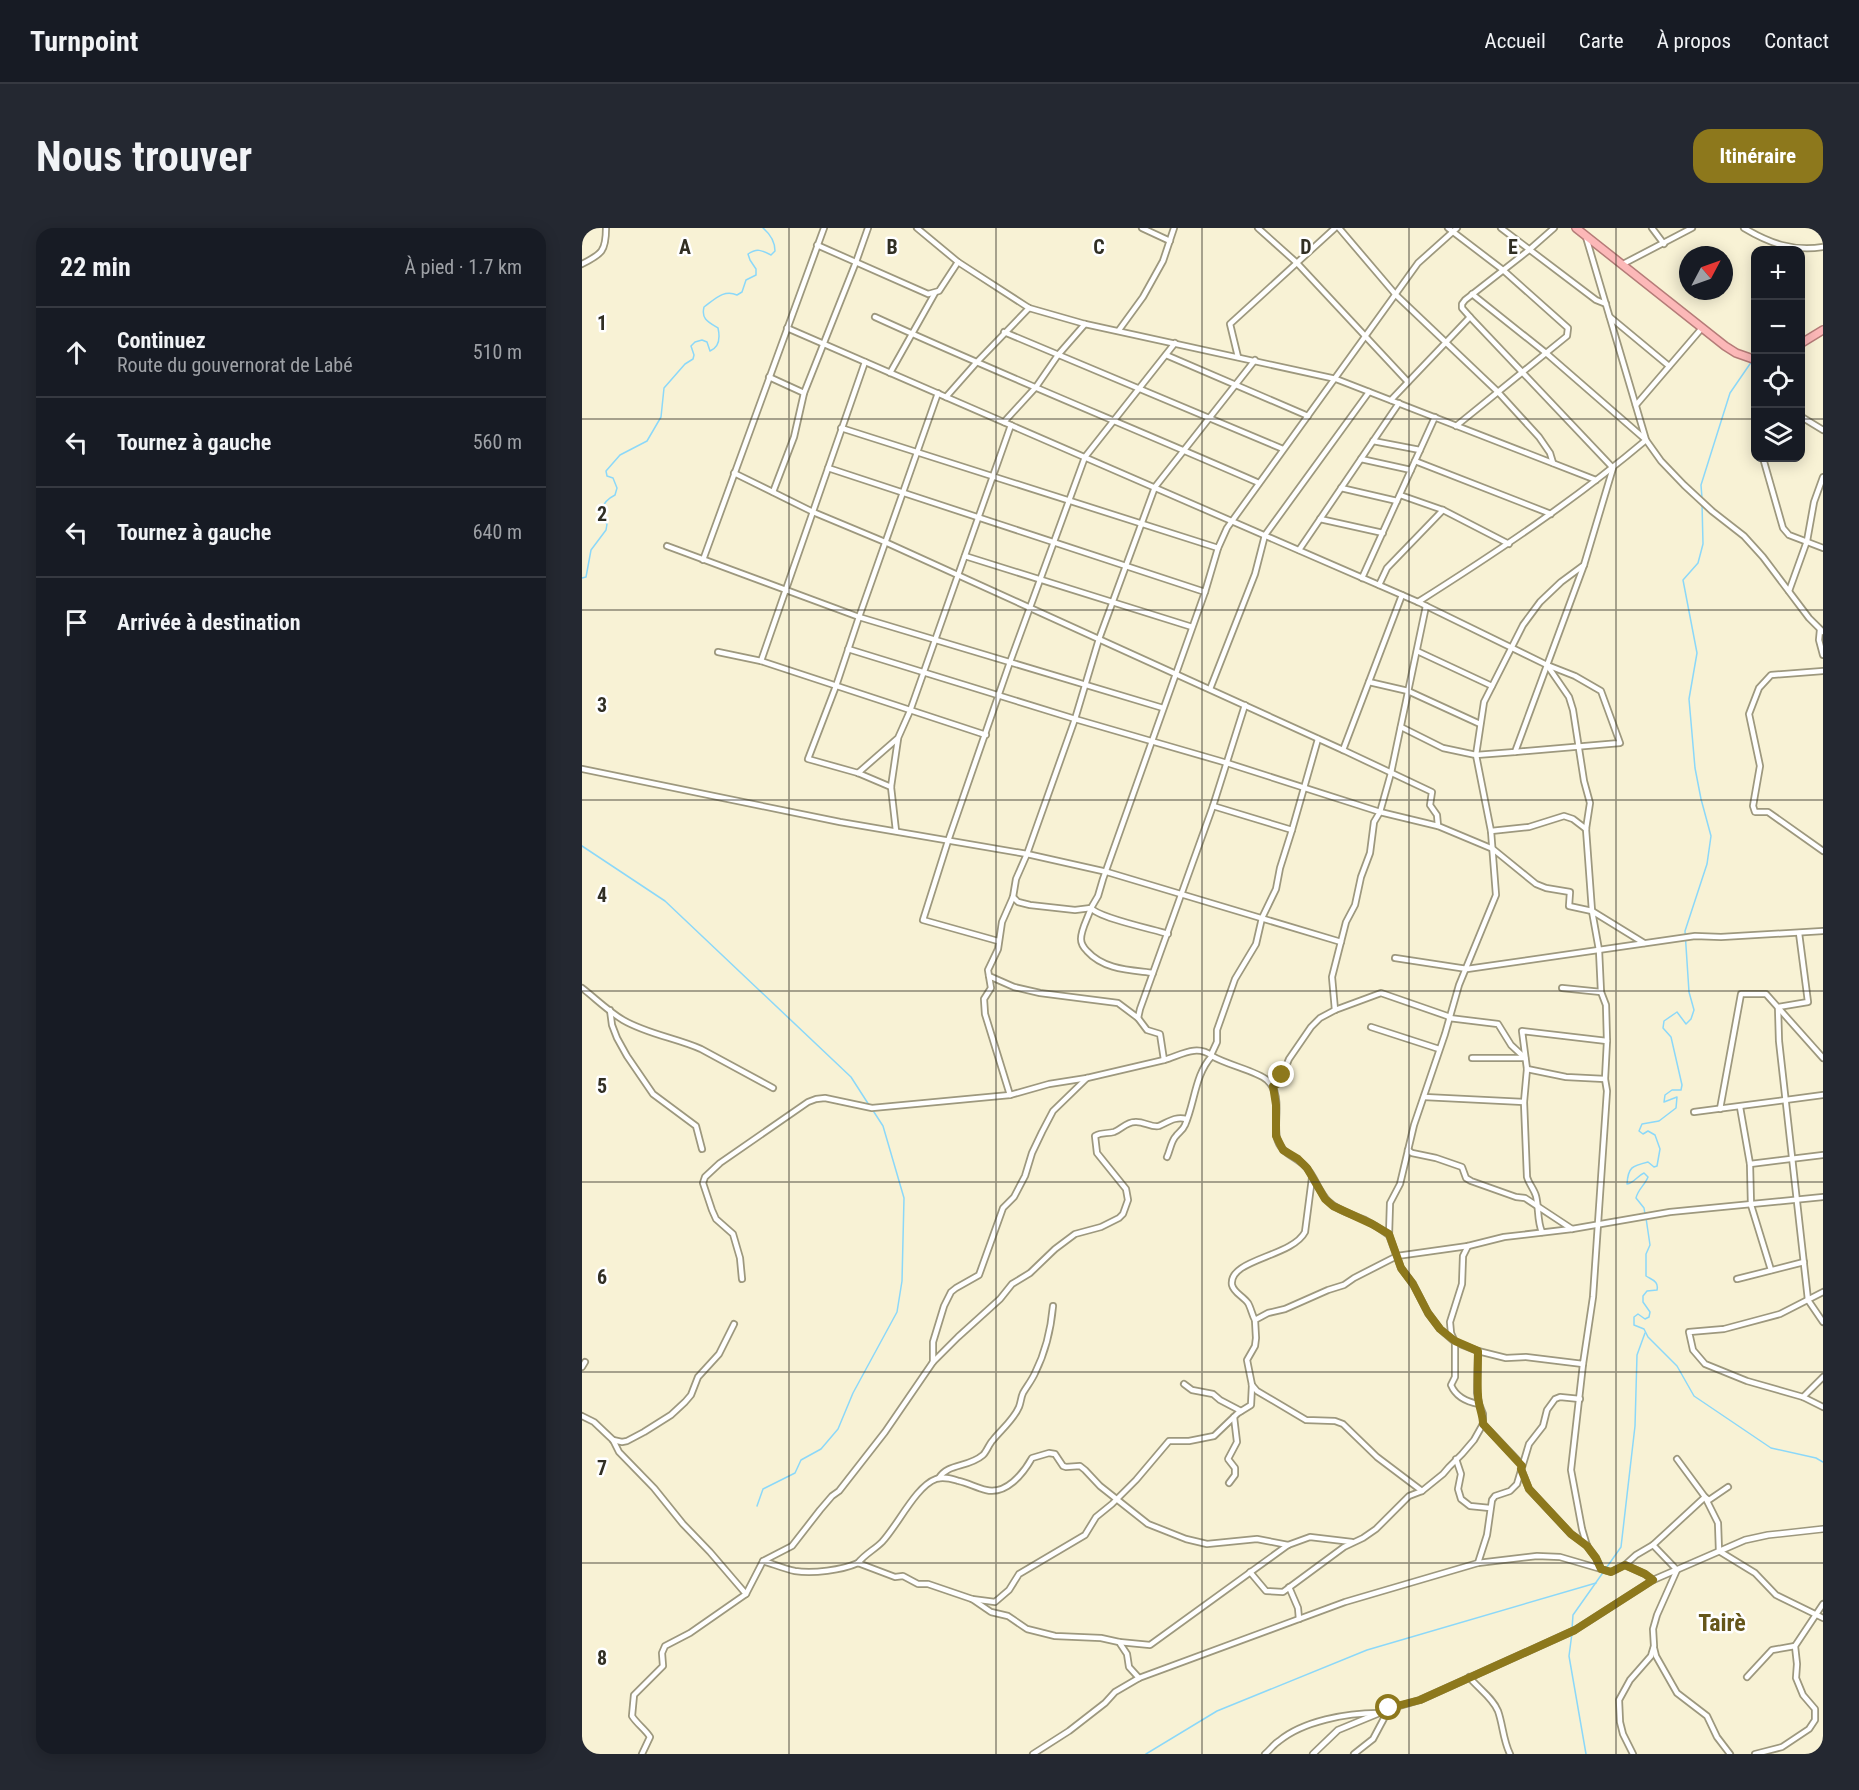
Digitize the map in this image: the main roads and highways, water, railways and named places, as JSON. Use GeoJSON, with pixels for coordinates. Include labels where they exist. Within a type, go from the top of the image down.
{"type":"FeatureCollection","features":[{"type":"Feature","properties":{"kind":"highway"},"geometry":{"type":"LineString","coordinates":[[1576,228],[1736,353],[1751,359]]}},
{"type":"Feature","properties":{"kind":"highway"},"geometry":{"type":"LineString","coordinates":[[1805,341],[1823,330]]}},
{"type":"Feature","properties":{"kind":"waterway"},"geometry":{"type":"LineString","coordinates":[[582,578],[586,577],[591,550],[606,530],[607,524],[601,518],[602,507],[608,499],[615,495],[617,488],[613,478],[607,476],[606,471],[620,455],[647,441],[661,417],[664,388],[685,364],[693,359],[691,346],[702,340],[707,342],[710,351],[716,347],[719,338],[718,328],[704,317],[704,307],[724,294],[737,295],[742,292],[746,280],[756,275],[756,269],[748,254],[759,250],[771,255],[775,251],[772,238],[763,228]]}},
{"type":"Feature","properties":{"kind":"waterway"},"geometry":{"type":"LineString","coordinates":[[1702,498],[1701,485],[1730,393],[1751,362]]}},
{"type":"Feature","properties":{"kind":"waterway"},"geometry":{"type":"LineString","coordinates":[[1645,1214],[1644,1208],[1636,1198],[1648,1177],[1644,1173],[1627,1184],[1628,1178],[1632,1168],[1638,1165],[1648,1162],[1654,1167],[1657,1166],[1660,1149],[1655,1135],[1648,1131],[1643,1134],[1639,1131],[1642,1124],[1659,1121],[1676,1108],[1677,1097],[1664,1102],[1665,1095],[1672,1090],[1681,1090],[1682,1085],[1671,1037],[1663,1028],[1664,1021],[1677,1012],[1686,1024],[1691,1019],[1694,1010],[1689,992],[1685,931],[1707,864],[1711,836],[1695,768],[1689,699],[1697,653],[1683,580],[1698,563],[1703,544],[1702,503]]}},
{"type":"Feature","properties":{"kind":"waterway"},"geometry":{"type":"LineString","coordinates":[[582,846],[665,901],[851,1077],[869,1105]]}},
{"type":"Feature","properties":{"kind":"waterway"},"geometry":{"type":"LineString","coordinates":[[757,1506],[763,1489],[795,1473],[801,1460],[821,1449],[838,1429],[853,1393],[897,1312],[902,1281],[904,1198],[883,1126],[872,1109]]}},
{"type":"Feature","properties":{"kind":"waterway"},"geometry":{"type":"LineString","coordinates":[[1646,1218],[1650,1245],[1646,1254],[1646,1276],[1655,1281],[1657,1290],[1647,1291],[1643,1296],[1643,1302],[1650,1312],[1649,1317],[1645,1319],[1638,1314],[1634,1317],[1634,1325],[1644,1329],[1648,1337],[1677,1366],[1694,1396],[1771,1448],[1816,1458],[1823,1462]]}},
{"type":"Feature","properties":{"kind":"waterway"},"geometry":{"type":"LineString","coordinates":[[1572,1629],[1573,1615],[1621,1547],[1635,1426],[1637,1355],[1645,1333]]}},
{"type":"Feature","properties":{"kind":"waterway"},"geometry":{"type":"LineString","coordinates":[[1146,1754],[1217,1711],[1367,1650],[1596,1583]]}},
{"type":"Feature","properties":{"kind":"waterway"},"geometry":{"type":"LineString","coordinates":[[1572,1633],[1569,1656],[1586,1754]]}},
{"type":"Feature","properties":{"kind":"district","name":"Tairè"},"geometry":{"type":"Point","coordinates":[1722,1623]}}]}
